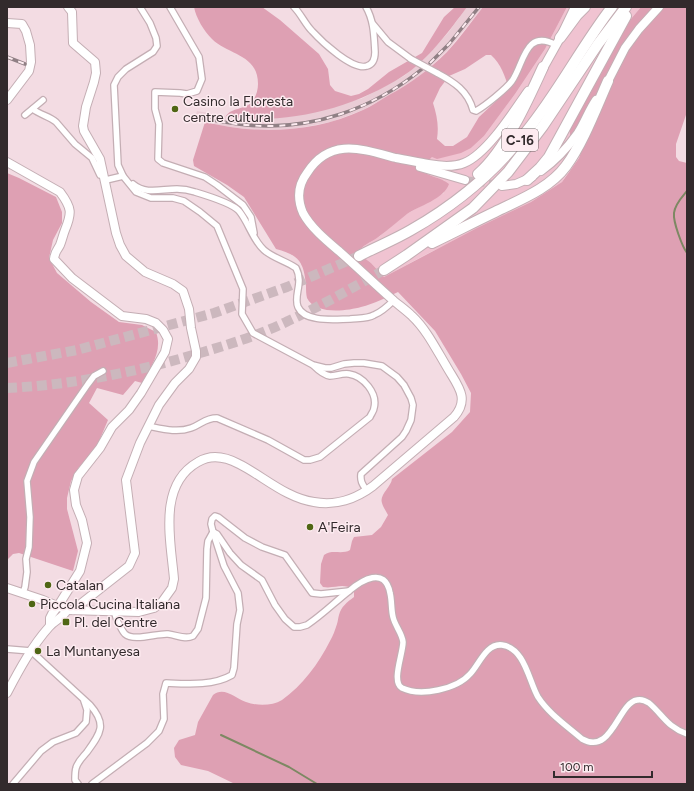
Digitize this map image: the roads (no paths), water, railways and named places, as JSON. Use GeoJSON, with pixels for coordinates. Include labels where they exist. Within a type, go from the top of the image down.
{"type":"FeatureCollection","features":[{"type":"Feature","properties":{"kind":"highway"},"geometry":{"type":"LineString","coordinates":[[558,42],[577,15],[585,7]]}},
{"type":"Feature","properties":{"kind":"highway","name":"C-16"},"geometry":{"type":"LineString","coordinates":[[359,256],[419,225],[456,200],[504,158],[526,132],[552,97],[601,21],[612,7]]}},
{"type":"Feature","properties":{"kind":"highway","name":"C-16"},"geometry":{"type":"LineString","coordinates":[[384,270],[473,208],[508,172],[543,126],[598,44],[626,7]]}},
{"type":"Feature","properties":{"kind":"highway"},"geometry":{"type":"LineString","coordinates":[[527,180],[540,168],[548,157],[632,7]]}},
{"type":"Feature","properties":{"kind":"highway"},"geometry":{"type":"LineString","coordinates":[[393,239],[451,197],[482,171],[503,144],[543,67]]}},
{"type":"Feature","properties":{"kind":"highway"},"geometry":{"type":"LineString","coordinates":[[407,255],[527,196],[557,176],[566,167],[574,154],[608,82]]}},
{"type":"Feature","properties":{"kind":"main road"},"geometry":{"type":"LineString","coordinates":[[7,693],[31,651],[50,625],[130,566],[135,553],[126,480],[140,443],[159,404],[175,383],[189,370],[196,357],[196,345],[191,328],[189,309],[183,291],[173,284],[145,272],[126,256],[120,245],[116,233],[105,177],[98,154],[83,126],[86,107],[96,73],[95,62],[73,43],[72,12],[68,7]]}},
{"type":"Feature","properties":{"kind":"main road"},"geometry":{"type":"LineString","coordinates":[[7,588],[70,610],[139,612],[154,608],[165,599],[172,588],[174,579],[169,516],[171,502],[175,490],[183,476],[200,460],[216,457],[232,460],[298,498],[314,502],[327,503],[346,501],[367,491],[454,417],[462,404],[462,395],[458,385],[428,337],[413,317],[334,247],[312,225],[303,212],[300,202],[299,193],[303,178],[310,167],[319,158],[334,150],[355,148],[365,149],[399,158],[444,165],[464,163],[478,153],[495,136],[532,86],[558,42],[575,7]]}},
{"type":"Feature","properties":{"kind":"main road"},"geometry":{"type":"LineString","coordinates":[[502,186],[516,184],[527,180],[543,170],[571,142],[578,133],[592,106],[608,82],[625,48],[639,29],[659,7]]}},
{"type":"Feature","properties":{"kind":"main road"},"geometry":{"type":"LineString","coordinates":[[7,23],[22,24],[30,45],[32,59],[29,71],[7,100]]}},
{"type":"Feature","properties":{"kind":"main road"},"geometry":{"type":"LineString","coordinates":[[399,158],[418,166],[465,180],[461,173],[464,163]]}},
{"type":"Feature","properties":{"kind":"main road"},"geometry":{"type":"LineString","coordinates":[[7,162],[60,192],[64,198],[70,210],[70,218],[60,246],[55,251],[54,259],[61,268],[122,316],[146,319],[156,323],[163,330],[168,339],[165,352],[141,392],[129,410],[112,428],[100,448],[78,476],[74,490],[76,505],[82,520],[87,543],[80,571],[50,618],[50,625]]}},
{"type":"Feature","properties":{"kind":"street"},"geometry":{"type":"LineString","coordinates":[[140,7],[150,23],[156,38],[157,46],[153,52],[126,69],[118,77],[114,85],[118,165],[123,176],[136,192],[141,195],[151,198],[173,198],[184,201],[217,226],[243,289],[242,314],[253,333],[313,365],[320,371],[330,376],[349,374],[357,377],[369,387],[373,394],[374,401],[374,409],[370,417],[320,457],[310,460],[304,460],[268,440],[217,418],[210,418],[193,427],[175,431],[148,426]]}},
{"type":"Feature","properties":{"kind":"street"},"geometry":{"type":"LineString","coordinates":[[170,7],[199,57],[202,79],[197,91],[187,94],[155,92],[155,109],[159,124],[158,159],[163,163],[205,177],[243,205],[251,217],[256,240]]}},
{"type":"Feature","properties":{"kind":"street"},"geometry":{"type":"LineString","coordinates":[[294,7],[312,31],[331,49],[356,66],[364,67],[371,64],[375,58],[372,22],[366,7]]}},
{"type":"Feature","properties":{"kind":"street"},"geometry":{"type":"LineString","coordinates":[[372,22],[388,42],[411,59],[453,82],[465,92],[471,102],[473,110],[476,111],[510,83],[516,76],[525,52],[529,46],[542,40],[558,42]]}},
{"type":"Feature","properties":{"kind":"street"},"geometry":{"type":"LineString","coordinates":[[25,115],[43,100]]}},
{"type":"Feature","properties":{"kind":"street"},"geometry":{"type":"LineString","coordinates":[[33,109],[38,114],[56,122],[75,144],[92,158],[100,175],[105,177],[123,176],[142,190],[188,190],[230,205],[239,210],[256,240],[264,250],[296,268],[300,282],[298,306],[301,312],[305,315],[321,319],[362,318],[373,316],[383,310],[393,300]]}},
{"type":"Feature","properties":{"kind":"street"},"geometry":{"type":"LineString","coordinates":[[313,365],[331,368],[354,362],[382,366],[397,377],[404,385],[411,398],[413,405],[412,412],[406,431],[397,442],[361,474],[360,479],[367,491]]}},
{"type":"Feature","properties":{"kind":"street"},"geometry":{"type":"LineString","coordinates":[[23,593],[27,572],[26,559],[29,547],[30,517],[27,481],[34,462],[94,376],[103,371]]}},
{"type":"Feature","properties":{"kind":"street"},"geometry":{"type":"LineString","coordinates":[[92,784],[147,743],[159,731],[164,719],[163,694],[166,682],[212,682],[223,680],[232,675],[234,668],[237,624],[240,610],[238,592],[224,566],[213,532],[211,524],[212,519],[215,516],[245,538],[262,547],[285,555],[312,593],[320,594],[350,590]]}},
{"type":"Feature","properties":{"kind":"street"},"geometry":{"type":"LineString","coordinates":[[115,611],[115,616],[124,634],[135,638],[166,634],[185,638],[193,636],[198,630],[206,598],[207,549],[208,541],[213,532]]}},
{"type":"Feature","properties":{"kind":"street"},"geometry":{"type":"LineString","coordinates":[[213,532],[217,534],[230,553],[241,565],[262,580],[279,612],[294,627],[307,625],[350,590],[367,579],[375,577],[386,582],[390,593],[394,619],[402,639],[402,652],[397,679],[399,686],[403,688],[427,691],[448,687],[470,675],[480,660],[492,647],[502,645],[513,650],[524,664],[538,696],[546,708],[582,739],[589,742],[600,740],[613,728],[627,707],[636,700],[648,702],[673,727],[687,734]]}},
{"type":"Feature","properties":{"kind":"street"},"geometry":{"type":"LineString","coordinates":[[7,649],[31,651],[97,713],[101,727],[98,735],[76,768],[75,780],[78,784]]}},
{"type":"Feature","properties":{"kind":"street"},"geometry":{"type":"LineString","coordinates":[[13,784],[41,751],[53,742],[76,733],[86,722],[87,710],[84,700]]}},
{"type":"Feature","properties":{"kind":"waterway"},"geometry":{"type":"LineString","coordinates":[[687,191],[677,204],[674,213],[678,234],[687,253]]}},
{"type":"Feature","properties":{"kind":"waterway"},"geometry":{"type":"LineString","coordinates":[[221,735],[289,767],[317,784]]}},
{"type":"Feature","properties":{"kind":"tunnel"},"geometry":{"type":"LineString","coordinates":[[465,180],[500,185]]}},
{"type":"Feature","properties":{"kind":"tunnel"},"geometry":{"type":"LineString","coordinates":[[7,363],[77,350],[214,313],[287,287],[359,256]]}},
{"type":"Feature","properties":{"kind":"tunnel"},"geometry":{"type":"LineString","coordinates":[[7,388],[80,381],[128,372],[176,360],[245,339],[267,331],[300,315],[384,270]]}},
{"type":"Feature","properties":{"kind":"railway"},"geometry":{"type":"LineString","coordinates":[[430,63],[449,44],[479,7]]}},
{"type":"Feature","properties":{"kind":"railway"},"geometry":{"type":"LineString","coordinates":[[7,57],[25,64]]}},
{"type":"Feature","properties":{"kind":"railway"},"geometry":{"type":"LineString","coordinates":[[196,117],[234,124],[271,126],[318,120],[362,106],[403,83],[422,69]]}},
{"type":"Feature","properties":{"kind":"place","name":"Casino la Floresta centre cultural"},"geometry":{"type":"Point","coordinates":[175,109]}},
{"type":"Feature","properties":{"kind":"place","name":"A'Feira"},"geometry":{"type":"Point","coordinates":[310,527]}},
{"type":"Feature","properties":{"kind":"place","name":"Catalan"},"geometry":{"type":"Point","coordinates":[48,585]}},
{"type":"Feature","properties":{"kind":"place","name":"Piccola Cucina Italiana"},"geometry":{"type":"Point","coordinates":[32,604]}},
{"type":"Feature","properties":{"kind":"place","name":"Pl. del Centre"},"geometry":{"type":"Point","coordinates":[66,622]}},
{"type":"Feature","properties":{"kind":"place","name":"La Muntanyesa"},"geometry":{"type":"Point","coordinates":[38,651]}}]}
